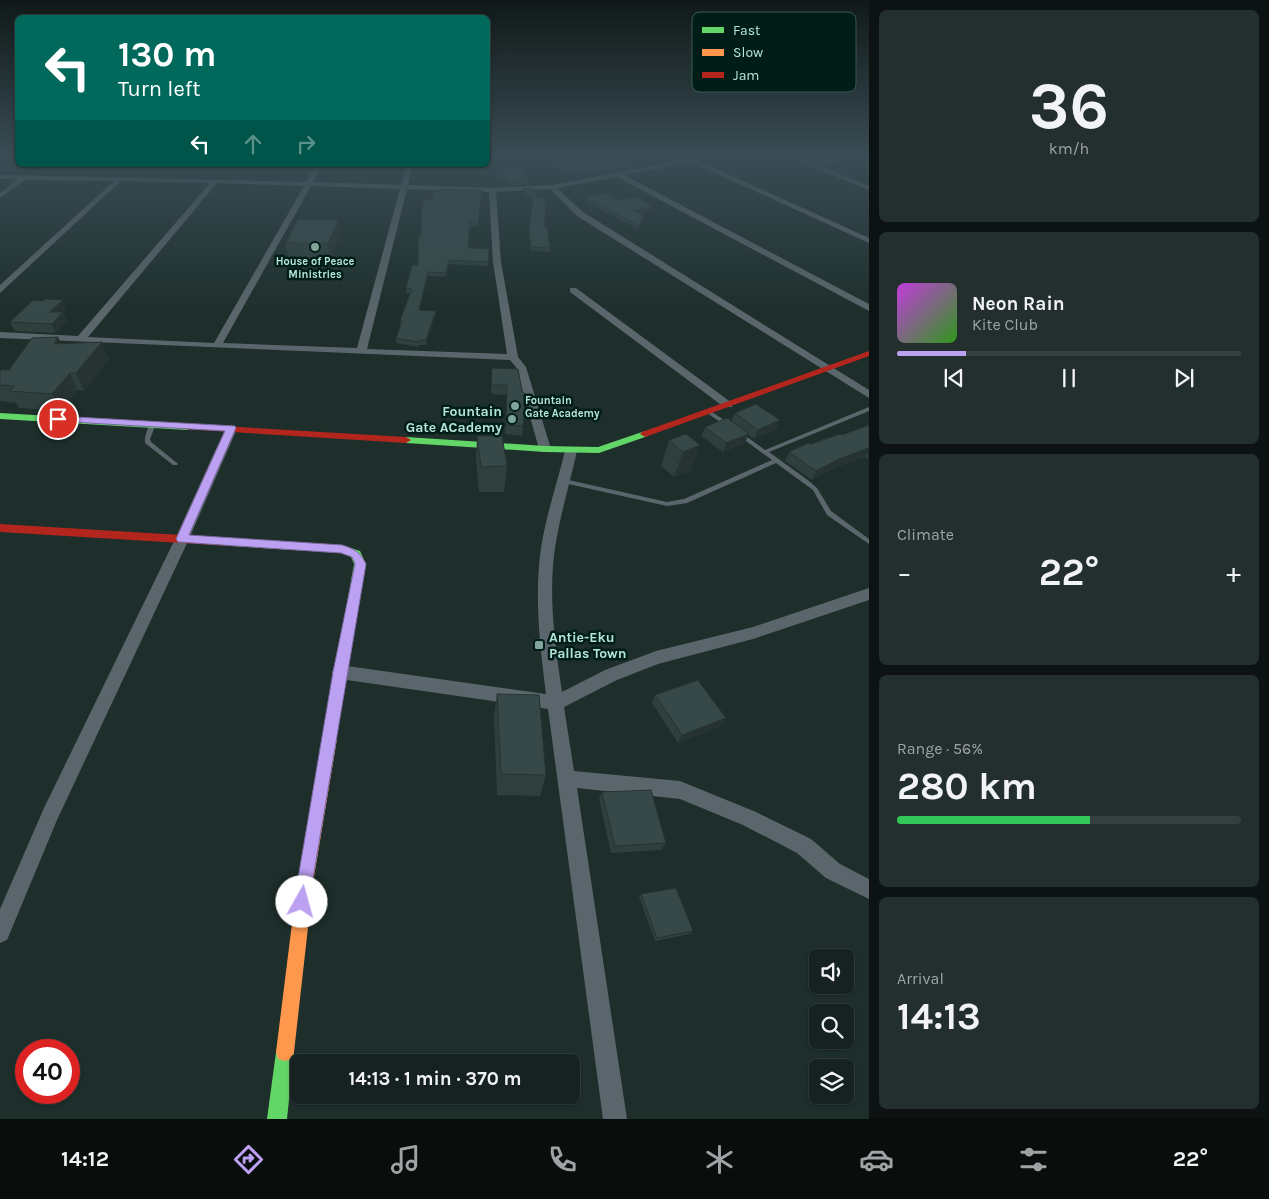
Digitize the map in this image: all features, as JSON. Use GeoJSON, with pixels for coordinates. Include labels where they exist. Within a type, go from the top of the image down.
{"type":"FeatureCollection","features":[{"type":"Feature","properties":{"kind":"street"},"geometry":{"type":"LineString","coordinates":[[0,290],[86,209]]}},
{"type":"Feature","properties":{"kind":"street"},"geometry":{"type":"LineString","coordinates":[[82,338],[191,209]]}},
{"type":"Feature","properties":{"kind":"street"},"geometry":{"type":"LineString","coordinates":[[217,346],[294,209]]}},
{"type":"Feature","properties":{"kind":"street"},"geometry":{"type":"LineString","coordinates":[[361,352],[398,209]]}},
{"type":"Feature","properties":{"kind":"street"},"geometry":{"type":"LineString","coordinates":[[493,209],[497,262],[513,357],[521,367],[545,450]]}},
{"type":"Feature","properties":{"kind":"street"},"geometry":{"type":"LineString","coordinates":[[575,209],[869,395]]}},
{"type":"Feature","properties":{"kind":"street"},"geometry":{"type":"LineString","coordinates":[[683,209],[869,308]]}},
{"type":"Feature","properties":{"kind":"street"},"geometry":{"type":"LineString","coordinates":[[800,209],[869,241]]}},
{"type":"Feature","properties":{"kind":"street"},"geometry":{"type":"LineString","coordinates":[[573,290],[728,405]]}},
{"type":"Feature","properties":{"kind":"street"},"geometry":{"type":"LineString","coordinates":[[0,335],[217,346],[513,357]]}},
{"type":"Feature","properties":{"kind":"street"},"geometry":{"type":"LineString","coordinates":[[0,416],[231,428],[545,450],[599,450],[728,405],[869,352]]}},
{"type":"Feature","properties":{"kind":"street"},"geometry":{"type":"LineString","coordinates":[[0,933],[50,814],[182,539],[231,428]]}},
{"type":"Feature","properties":{"kind":"street"},"geometry":{"type":"LineString","coordinates":[[571,451],[548,548],[544,595],[548,651],[615,1119]]}},
{"type":"Feature","properties":{"kind":"street"},"geometry":{"type":"LineString","coordinates":[[0,528],[342,549],[356,554],[360,564],[305,882],[277,1119]]}},
{"type":"Feature","properties":{"kind":"street"},"geometry":{"type":"LineString","coordinates":[[340,672],[556,703],[610,675],[656,658],[753,633],[869,594]]}},
{"type":"Feature","properties":{"kind":"street"},"geometry":{"type":"LineString","coordinates":[[567,779],[680,790],[750,818],[804,846],[833,871],[857,885],[869,889]]}},
{"type":"Feature","properties":{"kind":"lane"},"geometry":{"type":"LineString","coordinates":[[765,452],[869,410]]}},
{"type":"Feature","properties":{"kind":"lane"},"geometry":{"type":"LineString","coordinates":[[708,412],[807,482],[815,489],[830,513],[869,542]]}},
{"type":"Feature","properties":{"kind":"lane"},"geometry":{"type":"LineString","coordinates":[[153,424],[147,439],[148,443],[175,464]]}},
{"type":"Feature","properties":{"kind":"lane"},"geometry":{"type":"LineString","coordinates":[[564,480],[666,504],[685,501],[776,460]]}},
{"type":"Feature","properties":{"kind":"building"},"geometry":{"type":"Polygon","coordinates":[[[422,209],[480,209],[478,222],[470,221],[468,248],[489,249],[488,262],[449,260],[446,273],[428,272],[419,310],[436,311],[426,340],[419,340],[418,342],[396,338],[402,321],[400,320],[412,289],[406,288],[412,265],[418,265],[418,235],[421,236],[422,209]]]}},
{"type":"Feature","properties":{"kind":"building"},"geometry":{"type":"Polygon","coordinates":[[[532,209],[546,209],[544,227],[547,227],[550,248],[531,247],[529,229],[532,209]]]}},
{"type":"Feature","properties":{"kind":"building"},"geometry":{"type":"Polygon","coordinates":[[[608,209],[639,209],[634,210],[644,216],[639,226],[608,209]]]}},
{"type":"Feature","properties":{"kind":"building"},"geometry":{"type":"Polygon","coordinates":[[[298,219],[338,220],[328,244],[286,243],[298,219]]]}},
{"type":"Feature","properties":{"kind":"building"},"geometry":{"type":"Polygon","coordinates":[[[45,299],[63,300],[50,312],[63,312],[52,324],[10,322],[33,300],[43,301],[45,299]]]}},
{"type":"Feature","properties":{"kind":"building"},"geometry":{"type":"Polygon","coordinates":[[[58,337],[54,344],[102,342],[76,373],[70,373],[52,394],[9,391],[15,386],[0,385],[0,370],[9,370],[32,338],[58,337]]]}},
{"type":"Feature","properties":{"kind":"building"},"geometry":{"type":"Polygon","coordinates":[[[492,368],[518,369],[522,391],[525,394],[523,426],[506,425],[507,385],[491,385],[492,368]]]}},
{"type":"Feature","properties":{"kind":"building"},"geometry":{"type":"Polygon","coordinates":[[[756,404],[780,420],[758,430],[735,413],[756,404]]]}},
{"type":"Feature","properties":{"kind":"building"},"geometry":{"type":"Polygon","coordinates":[[[727,418],[749,434],[726,443],[705,427],[727,418]]]}},
{"type":"Feature","properties":{"kind":"building"},"geometry":{"type":"Polygon","coordinates":[[[869,425],[869,448],[839,459],[816,471],[789,452],[808,443],[811,444],[840,434],[842,435],[869,425]]]}},
{"type":"Feature","properties":{"kind":"building"},"geometry":{"type":"Polygon","coordinates":[[[686,434],[700,445],[683,452],[669,440],[686,434]]]}},
{"type":"Feature","properties":{"kind":"building"},"geometry":{"type":"Polygon","coordinates":[[[477,436],[502,436],[507,466],[481,467],[477,436]]]}},
{"type":"Feature","properties":{"kind":"building"},"geometry":{"type":"Polygon","coordinates":[[[698,680],[726,718],[682,735],[655,695],[698,680]]]}},
{"type":"Feature","properties":{"kind":"building"},"geometry":{"type":"Polygon","coordinates":[[[497,694],[539,695],[546,775],[501,774],[497,694]]]}},
{"type":"Feature","properties":{"kind":"building"},"geometry":{"type":"Polygon","coordinates":[[[651,790],[666,843],[615,846],[602,792],[651,790]]]}},
{"type":"Feature","properties":{"kind":"building"},"geometry":{"type":"Polygon","coordinates":[[[676,888],[693,931],[657,938],[641,894],[676,888]]]}},
{"type":"Feature","properties":{"kind":"traffic: fast"},"geometry":{"type":"LineString","coordinates":[[0,416],[187,427]]}},
{"type":"Feature","properties":{"kind":"traffic: fast"},"geometry":{"type":"LineString","coordinates":[[406,440],[545,449],[599,450],[645,434]]}},
{"type":"Feature","properties":{"kind":"traffic: fast"},"geometry":{"type":"LineString","coordinates":[[231,542],[342,549],[356,554],[360,564],[330,739]]}},
{"type":"Feature","properties":{"kind":"traffic: fast"},"geometry":{"type":"LineString","coordinates":[[277,1119],[285,1052]]}},
{"type":"Feature","properties":{"kind":"traffic: slow"},"geometry":{"type":"LineString","coordinates":[[285,1052],[305,883],[330,739]]}},
{"type":"Feature","properties":{"kind":"traffic: jam"},"geometry":{"type":"LineString","coordinates":[[645,434],[869,353]]}},
{"type":"Feature","properties":{"kind":"traffic: jam"},"geometry":{"type":"LineString","coordinates":[[187,427],[406,440]]}},
{"type":"Feature","properties":{"kind":"traffic: jam"},"geometry":{"type":"LineString","coordinates":[[0,528],[231,542]]}},
{"type":"Feature","properties":{"kind":"place","name":"House of Peace Ministries"},"geometry":{"type":"Point","coordinates":[315,247]}},
{"type":"Feature","properties":{"kind":"place","name":"Fountain Gate Academy"},"geometry":{"type":"Point","coordinates":[515,406]}},
{"type":"Feature","properties":{"kind":"place","name":"Fountain Gate ACademy"},"geometry":{"type":"Point","coordinates":[512,419]}},
{"type":"Feature","properties":{"kind":"place","name":"Antie-Eku Pallas Town"},"geometry":{"type":"Point","coordinates":[539,645]}},
{"type":"Feature","properties":{"kind":"route"},"geometry":{"type":"LineString","coordinates":[[58,419],[231,428],[182,539],[342,549],[356,554],[360,564],[302,902]]}}]}
